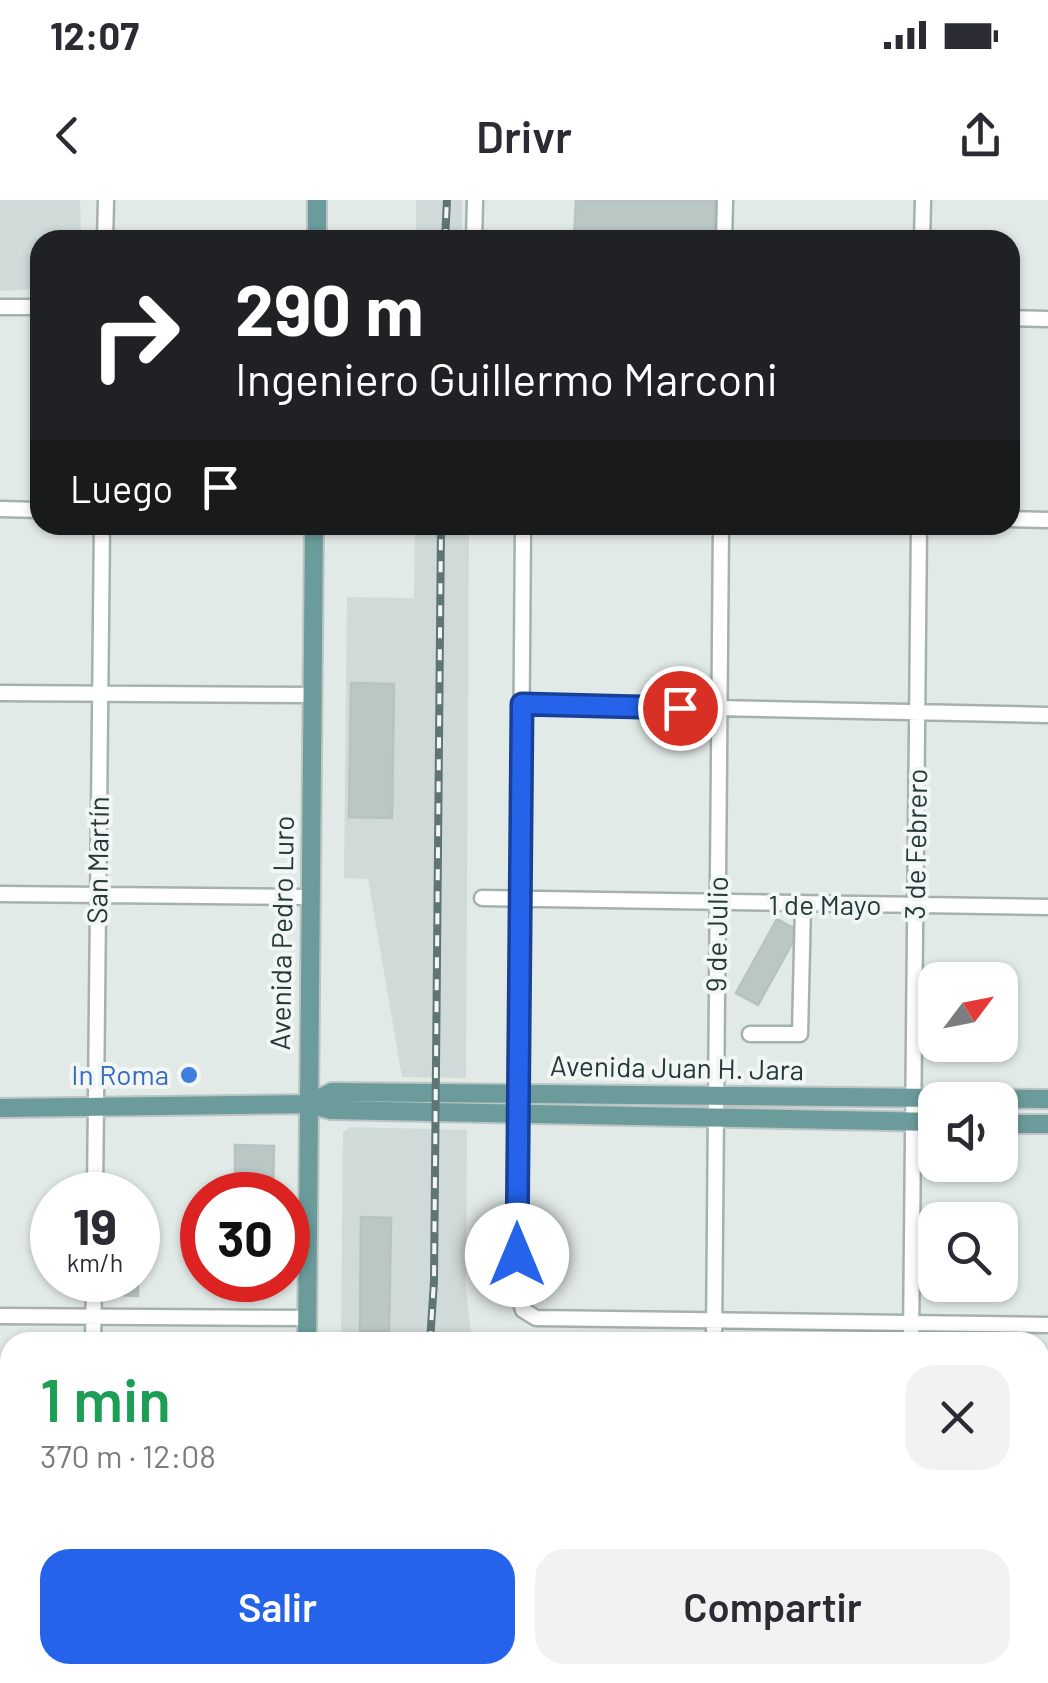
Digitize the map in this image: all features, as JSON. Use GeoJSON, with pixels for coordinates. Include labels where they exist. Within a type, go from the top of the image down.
{"type":"FeatureCollection","features":[{"type":"Feature","properties":{"kind":"main road"},"geometry":{"type":"LineString","coordinates":[[317,200],[317,230]]}},
{"type":"Feature","properties":{"kind":"main road","name":"Avenida Pedro Luro"},"geometry":{"type":"LineString","coordinates":[[307,1332],[314,535]]}},
{"type":"Feature","properties":{"kind":"main road","name":"Avenida Juan H. Jara"},"geometry":{"type":"LineString","coordinates":[[308,1104],[332,1092],[1048,1100]]}},
{"type":"Feature","properties":{"kind":"main road","name":"Avenida Juan H. Jara"},"geometry":{"type":"LineString","coordinates":[[0,1108],[308,1104],[331,1110],[918,1122]]}},
{"type":"Feature","properties":{"kind":"main road"},"geometry":{"type":"LineString","coordinates":[[1018,1124],[1048,1124]]}},
{"type":"Feature","properties":{"kind":"street"},"geometry":{"type":"LineString","coordinates":[[105,230],[106,200]]}},
{"type":"Feature","properties":{"kind":"street"},"geometry":{"type":"LineString","coordinates":[[474,230],[475,200]]}},
{"type":"Feature","properties":{"kind":"street"},"geometry":{"type":"LineString","coordinates":[[724,230],[725,200]]}},
{"type":"Feature","properties":{"kind":"street"},"geometry":{"type":"LineString","coordinates":[[922,230],[923,200]]}},
{"type":"Feature","properties":{"kind":"street"},"geometry":{"type":"LineString","coordinates":[[0,307],[30,307]]}},
{"type":"Feature","properties":{"kind":"street"},"geometry":{"type":"LineString","coordinates":[[1020,318],[1048,319]]}},
{"type":"Feature","properties":{"kind":"street"},"geometry":{"type":"LineString","coordinates":[[0,509],[30,510]]}},
{"type":"Feature","properties":{"kind":"street"},"geometry":{"type":"LineString","coordinates":[[1020,520],[1048,520]]}},
{"type":"Feature","properties":{"kind":"street","name":"San Martín"},"geometry":{"type":"LineString","coordinates":[[95,1172],[102,535]]}},
{"type":"Feature","properties":{"kind":"street"},"geometry":{"type":"LineString","coordinates":[[524,535],[517,1290],[523,1310],[536,1318],[1048,1325]]}},
{"type":"Feature","properties":{"kind":"street","name":"9 de Julio"},"geometry":{"type":"LineString","coordinates":[[714,1332],[721,535]]}},
{"type":"Feature","properties":{"kind":"street","name":"3 de Febrero"},"geometry":{"type":"LineString","coordinates":[[912,1332],[919,535]]}},
{"type":"Feature","properties":{"kind":"street"},"geometry":{"type":"LineString","coordinates":[[0,693],[312,695]]}},
{"type":"Feature","properties":{"kind":"street"},"geometry":{"type":"LineString","coordinates":[[522,704],[1048,715]]}},
{"type":"Feature","properties":{"kind":"street"},"geometry":{"type":"LineString","coordinates":[[0,894],[310,897]]}},
{"type":"Feature","properties":{"kind":"street","name":"1 de Mayo"},"geometry":{"type":"LineString","coordinates":[[482,898],[1048,907]]}},
{"type":"Feature","properties":{"kind":"street"},"geometry":{"type":"LineString","coordinates":[[750,1034],[800,1034],[803,905]]}},
{"type":"Feature","properties":{"kind":"street"},"geometry":{"type":"LineString","coordinates":[[93,1302],[93,1332]]}},
{"type":"Feature","properties":{"kind":"street"},"geometry":{"type":"LineString","coordinates":[[0,1316],[307,1318]]}},
{"type":"Feature","properties":{"kind":"shaded area"},"geometry":{"type":"Polygon","coordinates":[[[0,200],[80,200],[81,230],[30,230],[30,290],[0,291],[0,200]]]}},
{"type":"Feature","properties":{"kind":"shaded area"},"geometry":{"type":"Polygon","coordinates":[[[416,200],[462,200],[462,230],[416,230],[416,200]]]}},
{"type":"Feature","properties":{"kind":"shaded area"},"geometry":{"type":"Polygon","coordinates":[[[415,535],[469,535],[466,1078],[402,1077],[368,879],[344,878],[347,597],[414,598],[415,535]]]}},
{"type":"Feature","properties":{"kind":"shaded area"},"geometry":{"type":"Polygon","coordinates":[[[350,1127],[467,1130],[466,1288],[471,1332],[341,1332],[343,1132],[350,1127]]]}},
{"type":"Feature","properties":{"kind":"building"},"geometry":{"type":"Polygon","coordinates":[[[576,200],[715,200],[714,230],[574,230],[576,200]]]}},
{"type":"Feature","properties":{"kind":"building"},"geometry":{"type":"Polygon","coordinates":[[[351,683],[394,684],[392,818],[349,817],[351,683]]]}},
{"type":"Feature","properties":{"kind":"building"},"geometry":{"type":"Polygon","coordinates":[[[777,919],[799,931],[758,1005],[736,993],[777,919]]]}},
{"type":"Feature","properties":{"kind":"building"},"geometry":{"type":"Polygon","coordinates":[[[235,1145],[274,1146],[273,1172],[235,1172],[235,1145]]]}},
{"type":"Feature","properties":{"kind":"building"},"geometry":{"type":"Polygon","coordinates":[[[361,1217],[391,1218],[389,1331],[360,1331],[361,1217]]]}},
{"type":"Feature","properties":{"kind":"railway"},"geometry":{"type":"LineString","coordinates":[[446,230],[447,200]]}},
{"type":"Feature","properties":{"kind":"railway"},"geometry":{"type":"LineString","coordinates":[[431,1332],[441,535]]}},
{"type":"Feature","properties":{"kind":"place","name":"In Roma"},"geometry":{"type":"Point","coordinates":[189,1075]}},
{"type":"Feature","properties":{"kind":"route"},"geometry":{"type":"LineString","coordinates":[[517,1255],[522,704],[680,708]]}}]}
